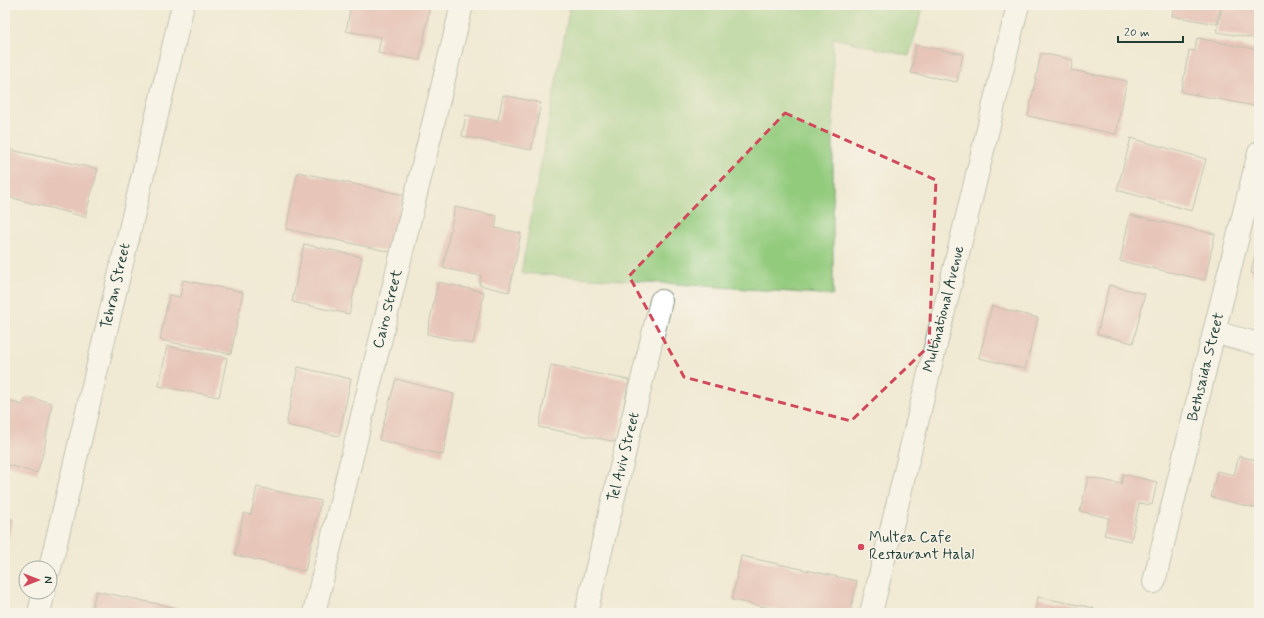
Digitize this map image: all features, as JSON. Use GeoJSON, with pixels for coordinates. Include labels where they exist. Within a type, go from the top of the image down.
{"type":"FeatureCollection","features":[{"type":"Feature","properties":{"kind":"street","name":"Tehran Street"},"geometry":{"type":"LineString","coordinates":[[52,560],[183,5]]}},
{"type":"Feature","properties":{"kind":"street","name":"Cairo Street"},"geometry":{"type":"LineString","coordinates":[[314,613],[462,5]]}},
{"type":"Feature","properties":{"kind":"street","name":"Multinational Avenue"},"geometry":{"type":"LineString","coordinates":[[871,613],[1018,5]]}},
{"type":"Feature","properties":{"kind":"street","name":"Bethsaida Street"},"geometry":{"type":"LineString","coordinates":[[1154,582],[1259,153]]}},
{"type":"Feature","properties":{"kind":"street","name":"Tel Aviv Street"},"geometry":{"type":"LineString","coordinates":[[586,613],[661,301]]}},
{"type":"Feature","properties":{"kind":"street"},"geometry":{"type":"LineString","coordinates":[[1214,332],[1259,344]]}},
{"type":"Feature","properties":{"kind":"street"},"geometry":{"type":"LineString","coordinates":[[39,613],[42,600]]}},
{"type":"Feature","properties":{"kind":"highlighted area"},"geometry":{"type":"Polygon","coordinates":[[[785,113],[936,180],[929,346],[851,421],[684,377],[629,276],[785,113]]]}},
{"type":"Feature","properties":{"kind":"green space"},"geometry":{"type":"Polygon","coordinates":[[[570,5],[924,5],[909,56],[833,38],[833,295],[521,273],[570,5]]]}},
{"type":"Feature","properties":{"kind":"building"},"geometry":{"type":"Polygon","coordinates":[[[351,5],[430,5],[420,60],[378,53],[381,37],[346,31],[351,5]]]}},
{"type":"Feature","properties":{"kind":"building"},"geometry":{"type":"Polygon","coordinates":[[[1174,5],[1221,5],[1217,24],[1172,16],[1174,5]]]}},
{"type":"Feature","properties":{"kind":"building"},"geometry":{"type":"Polygon","coordinates":[[[1222,5],[1259,5],[1259,39],[1217,32],[1222,5]]]}},
{"type":"Feature","properties":{"kind":"building"},"geometry":{"type":"Polygon","coordinates":[[[1197,38],[1259,50],[1259,86],[1255,106],[1181,92],[1189,50],[1195,51],[1197,38]]]}},
{"type":"Feature","properties":{"kind":"building"},"geometry":{"type":"Polygon","coordinates":[[[916,45],[963,54],[957,82],[911,73],[916,45]]]}},
{"type":"Feature","properties":{"kind":"building"},"geometry":{"type":"Polygon","coordinates":[[[1041,53],[1073,60],[1071,70],[1127,81],[1116,134],[1028,116],[1041,53]]]}},
{"type":"Feature","properties":{"kind":"building"},"geometry":{"type":"Polygon","coordinates":[[[503,95],[541,103],[531,150],[462,136],[466,115],[498,121],[503,95]]]}},
{"type":"Feature","properties":{"kind":"building"},"geometry":{"type":"Polygon","coordinates":[[[1131,138],[1206,159],[1192,211],[1117,190],[1131,138]]]}},
{"type":"Feature","properties":{"kind":"building"},"geometry":{"type":"Polygon","coordinates":[[[6,149],[98,169],[85,217],[5,196],[6,149]]]}},
{"type":"Feature","properties":{"kind":"building"},"geometry":{"type":"Polygon","coordinates":[[[298,172],[404,195],[391,252],[286,229],[298,172]]]}},
{"type":"Feature","properties":{"kind":"building"},"geometry":{"type":"Polygon","coordinates":[[[455,207],[497,216],[495,228],[521,233],[509,292],[479,285],[481,276],[443,268],[455,207]]]}},
{"type":"Feature","properties":{"kind":"building"},"geometry":{"type":"Polygon","coordinates":[[[1130,215],[1215,234],[1205,280],[1120,261],[1130,215]]]}},
{"type":"Feature","properties":{"kind":"building"},"geometry":{"type":"Polygon","coordinates":[[[1259,239],[1259,275],[1251,273],[1259,239]]]}},
{"type":"Feature","properties":{"kind":"building"},"geometry":{"type":"Polygon","coordinates":[[[304,244],[362,257],[349,314],[292,302],[304,244]]]}},
{"type":"Feature","properties":{"kind":"building"},"geometry":{"type":"Polygon","coordinates":[[[183,280],[243,292],[231,354],[160,340],[169,295],[180,297],[183,280]]]}},
{"type":"Feature","properties":{"kind":"building"},"geometry":{"type":"Polygon","coordinates":[[[438,282],[484,292],[473,344],[427,334],[438,282]]]}},
{"type":"Feature","properties":{"kind":"building"},"geometry":{"type":"Polygon","coordinates":[[[1109,285],[1145,294],[1133,343],[1097,334],[1109,285]]]}},
{"type":"Feature","properties":{"kind":"building"},"geometry":{"type":"Polygon","coordinates":[[[992,306],[1038,318],[1025,369],[979,358],[992,306]]]}},
{"type":"Feature","properties":{"kind":"building"},"geometry":{"type":"Polygon","coordinates":[[[167,346],[227,358],[219,397],[159,386],[167,346]]]}},
{"type":"Feature","properties":{"kind":"building"},"geometry":{"type":"Polygon","coordinates":[[[551,365],[629,380],[617,442],[539,427],[551,365]]]}},
{"type":"Feature","properties":{"kind":"building"},"geometry":{"type":"Polygon","coordinates":[[[298,367],[351,379],[339,436],[286,425],[298,367]]]}},
{"type":"Feature","properties":{"kind":"building"},"geometry":{"type":"Polygon","coordinates":[[[396,379],[454,394],[443,455],[379,440],[396,379]]]}},
{"type":"Feature","properties":{"kind":"building"},"geometry":{"type":"Polygon","coordinates":[[[27,397],[52,403],[44,450],[37,473],[5,464],[5,399],[22,405],[27,397]]]}},
{"type":"Feature","properties":{"kind":"building"},"geometry":{"type":"Polygon","coordinates":[[[1239,456],[1259,461],[1259,509],[1211,497],[1217,471],[1234,475],[1239,456]]]}},
{"type":"Feature","properties":{"kind":"building"},"geometry":{"type":"Polygon","coordinates":[[[1123,474],[1157,482],[1152,505],[1139,503],[1131,541],[1104,535],[1109,518],[1080,511],[1088,477],[1121,484],[1123,474]]]}},
{"type":"Feature","properties":{"kind":"building"},"geometry":{"type":"Polygon","coordinates":[[[257,487],[321,501],[305,571],[235,555],[244,513],[251,515],[257,487]]]}},
{"type":"Feature","properties":{"kind":"building"},"geometry":{"type":"Polygon","coordinates":[[[5,519],[12,519],[6,553],[5,553],[5,519]]]}},
{"type":"Feature","properties":{"kind":"building"},"geometry":{"type":"Polygon","coordinates":[[[741,556],[857,581],[850,613],[793,613],[732,600],[741,556]]]}},
{"type":"Feature","properties":{"kind":"building"},"geometry":{"type":"Polygon","coordinates":[[[96,591],[187,610],[187,613],[91,613],[96,591]]]}},
{"type":"Feature","properties":{"kind":"building"},"geometry":{"type":"Polygon","coordinates":[[[1038,597],[1094,608],[1093,613],[1035,613],[1038,597]]]}},
{"type":"Feature","properties":{"kind":"place","name":"Multea Cafe Restaurant Halal"},"geometry":{"type":"Point","coordinates":[861,547]}}]}
